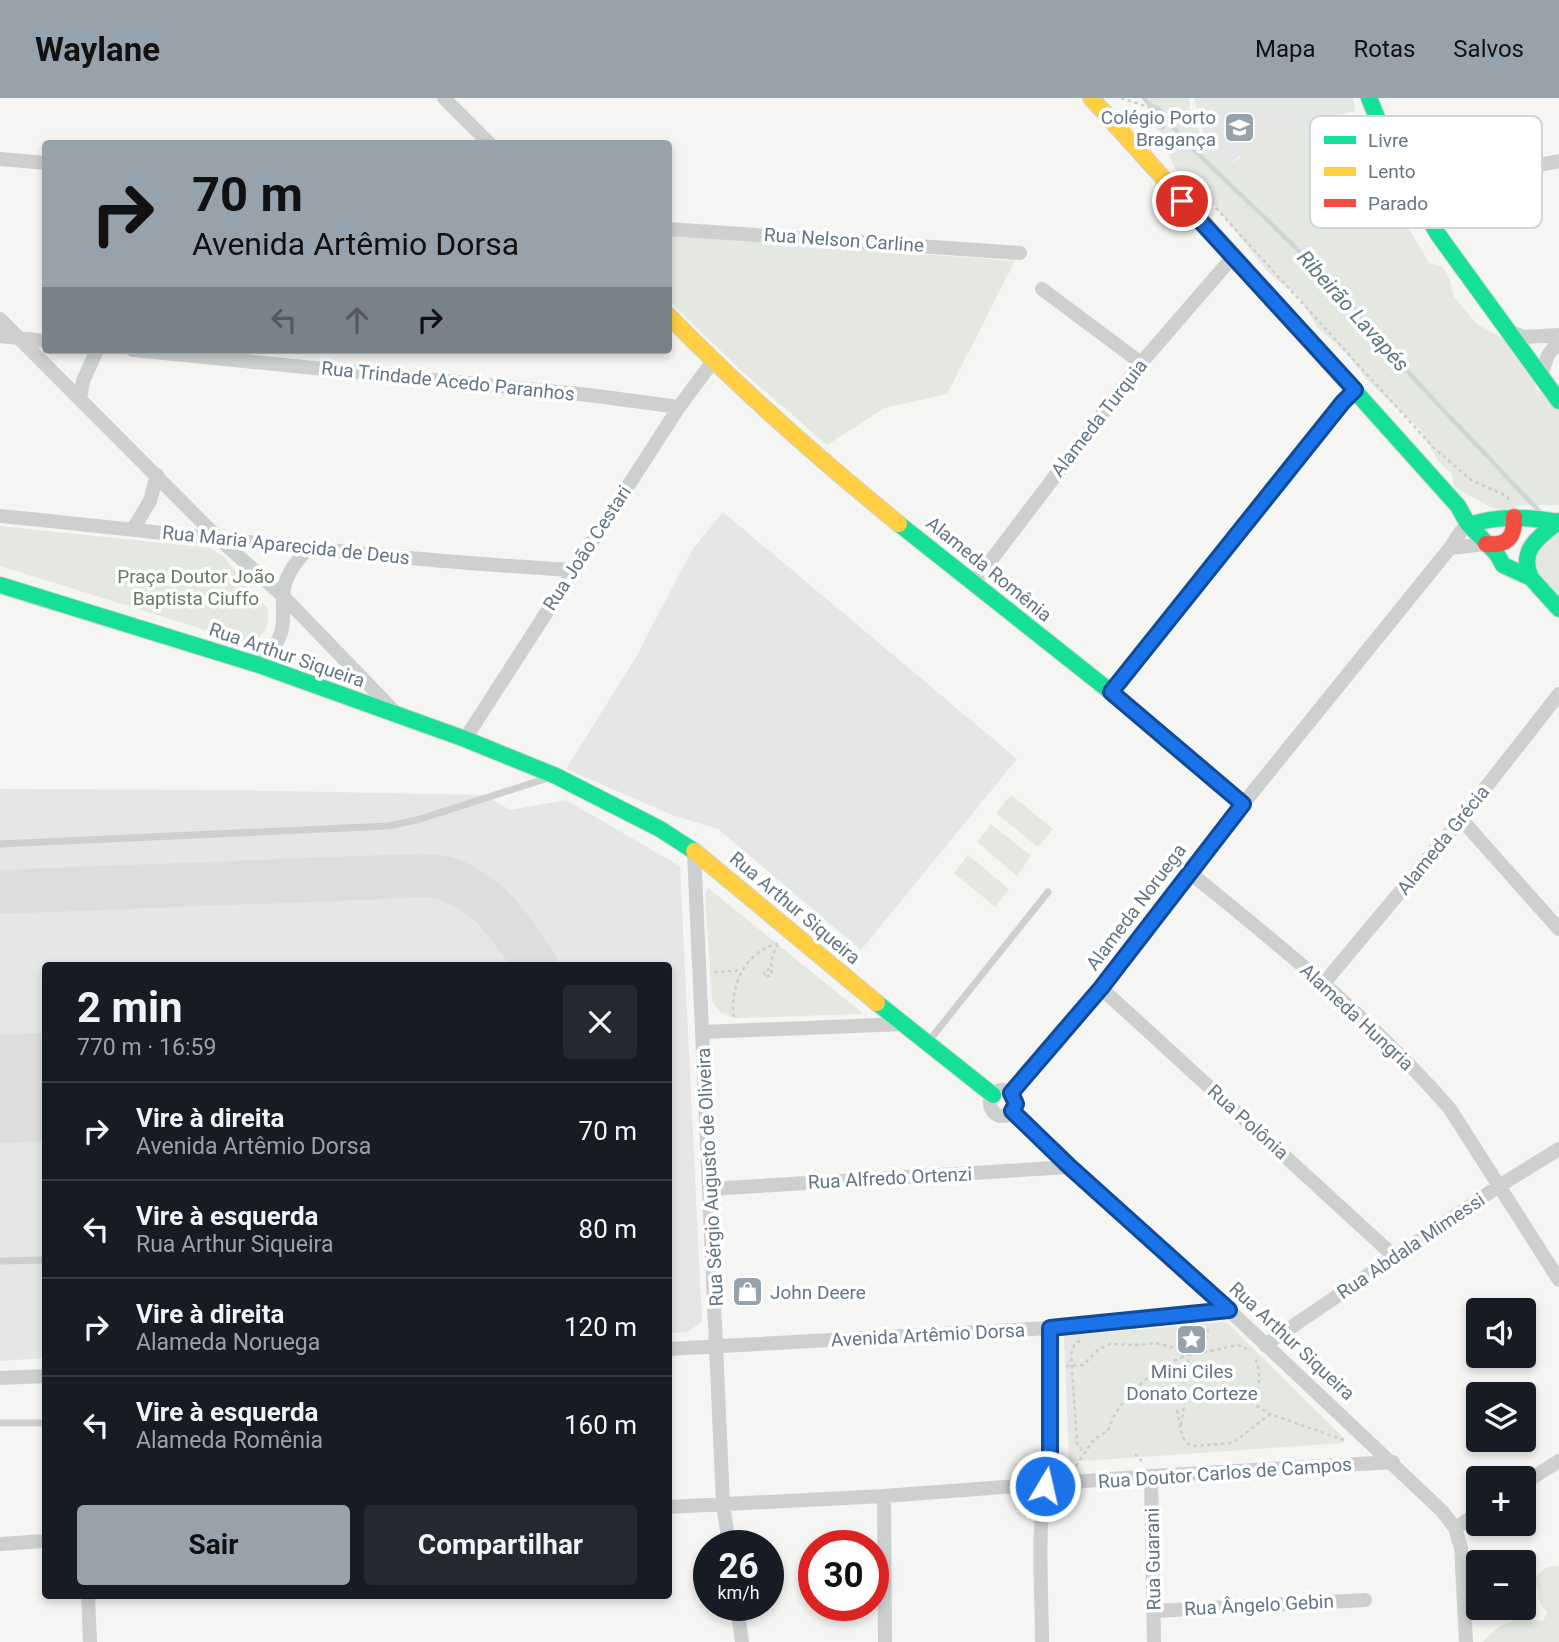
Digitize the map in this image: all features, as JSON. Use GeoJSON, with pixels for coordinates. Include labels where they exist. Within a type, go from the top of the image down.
{"type":"FeatureCollection","features":[{"type":"Feature","properties":{"kind":"street"},"geometry":{"type":"LineString","coordinates":[[444,98],[486,140]]}},
{"type":"Feature","properties":{"kind":"street"},"geometry":{"type":"LineString","coordinates":[[1091,98],[1232,258],[1475,523],[1486,544],[1500,555],[1503,565],[1531,578]]}},
{"type":"Feature","properties":{"kind":"street"},"geometry":{"type":"LineString","coordinates":[[1369,98],[1376,116]]}},
{"type":"Feature","properties":{"kind":"street"},"geometry":{"type":"LineString","coordinates":[[0,159],[42,163]]}},
{"type":"Feature","properties":{"kind":"street"},"geometry":{"type":"LineString","coordinates":[[1434,228],[1559,401]]}},
{"type":"Feature","properties":{"kind":"street","name":"Rua Nelson Carline"},"geometry":{"type":"LineString","coordinates":[[672,229],[1020,253]]}},
{"type":"Feature","properties":{"kind":"street","name":"Alameda Turquia"},"geometry":{"type":"LineString","coordinates":[[972,584],[1141,363],[1232,258]]}},
{"type":"Feature","properties":{"kind":"street"},"geometry":{"type":"LineString","coordinates":[[1042,289],[1141,363]]}},
{"type":"Feature","properties":{"kind":"street"},"geometry":{"type":"LineString","coordinates":[[0,319],[218,538],[283,596],[400,716]]}},
{"type":"Feature","properties":{"kind":"street","name":"Alameda Romênia"},"geometry":{"type":"LineString","coordinates":[[672,319],[713,361],[816,456],[972,584],[1111,692],[1243,804]]}},
{"type":"Feature","properties":{"kind":"street"},"geometry":{"type":"LineString","coordinates":[[1510,331],[1522,337],[1559,335]]}},
{"type":"Feature","properties":{"kind":"street"},"geometry":{"type":"LineString","coordinates":[[0,336],[42,341]]}},
{"type":"Feature","properties":{"kind":"street"},"geometry":{"type":"LineString","coordinates":[[1541,375],[1548,355],[1559,341]]}},
{"type":"Feature","properties":{"kind":"street"},"geometry":{"type":"LineString","coordinates":[[80,399],[83,380],[95,354]]}},
{"type":"Feature","properties":{"kind":"street","name":"Rua Trindade Acedo Paranhos"},"geometry":{"type":"LineString","coordinates":[[173,354],[678,407]]}},
{"type":"Feature","properties":{"kind":"street","name":"Rua João Cestari"},"geometry":{"type":"LineString","coordinates":[[465,738],[678,407],[713,361]]}},
{"type":"Feature","properties":{"kind":"street"},"geometry":{"type":"LineString","coordinates":[[1111,692],[1355,390]]}},
{"type":"Feature","properties":{"kind":"street"},"geometry":{"type":"LineString","coordinates":[[133,529],[150,501],[157,475]]}},
{"type":"Feature","properties":{"kind":"street"},"geometry":{"type":"LineString","coordinates":[[1450,548],[1500,545],[1515,532],[1513,510]]}},
{"type":"Feature","properties":{"kind":"street"},"geometry":{"type":"LineString","coordinates":[[1475,523],[1513,510],[1552,523],[1526,554],[1525,565],[1531,578],[1559,609]]}},
{"type":"Feature","properties":{"kind":"street","name":"Rua Maria Aparecida de Deus"},"geometry":{"type":"LineString","coordinates":[[0,516],[308,548],[572,570]]}},
{"type":"Feature","properties":{"kind":"street","name":"Alameda Noruega"},"geometry":{"type":"LineString","coordinates":[[1011,1093],[1101,988],[1189,872],[1462,530],[1475,523]]}},
{"type":"Feature","properties":{"kind":"street"},"geometry":{"type":"LineString","coordinates":[[259,665],[281,633],[286,580],[292,567],[308,548]]}},
{"type":"Feature","properties":{"kind":"street","name":"Rua Arthur Siqueira"},"geometry":{"type":"LineString","coordinates":[[0,585],[259,665],[465,738],[556,776],[660,829],[694,851],[864,993],[993,1095]]}},
{"type":"Feature","properties":{"kind":"street","name":"Alameda Grécia"},"geometry":{"type":"LineString","coordinates":[[1324,983],[1461,819],[1559,694]]}},
{"type":"Feature","properties":{"kind":"street"},"geometry":{"type":"LineString","coordinates":[[1461,819],[1559,929]]}},
{"type":"Feature","properties":{"kind":"street","name":"Rua Sérgio Augusto de Oliveira"},"geometry":{"type":"LineString","coordinates":[[694,851],[723,1503],[727,1530]]}},
{"type":"Feature","properties":{"kind":"street","name":"Alameda Hungria"},"geometry":{"type":"LineString","coordinates":[[1189,872],[1324,983],[1433,1090],[1450,1110],[1559,1280]]}},
{"type":"Feature","properties":{"kind":"street","name":"Rua Polônia"},"geometry":{"type":"LineString","coordinates":[[1101,988],[1395,1256]]}},
{"type":"Feature","properties":{"kind":"street"},"geometry":{"type":"LineString","coordinates":[[703,1032],[905,1024]]}},
{"type":"Feature","properties":{"kind":"street"},"geometry":{"type":"LineString","coordinates":[[1000,1091],[1011,1093],[1016,1104],[1012,1111],[1005,1115],[996,1114],[990,1103],[993,1095],[1000,1091]]}},
{"type":"Feature","properties":{"kind":"street","name":"Rua Arthur Siqueira"},"geometry":{"type":"LineString","coordinates":[[1012,1111],[1442,1511],[1455,1528],[1461,1548],[1466,1642]]}},
{"type":"Feature","properties":{"kind":"street","name":"Rua Abdala Mimessi"},"geometry":{"type":"LineString","coordinates":[[1265,1345],[1499,1186],[1559,1149]]}},
{"type":"Feature","properties":{"kind":"street","name":"Rua Alfredo Ortenzi"},"geometry":{"type":"LineString","coordinates":[[710,1189],[1070,1167]]}},
{"type":"Feature","properties":{"kind":"street","name":"Avenida Artêmio Dorsa"},"geometry":{"type":"LineString","coordinates":[[672,1349],[1050,1328],[1229,1310]]}},
{"type":"Feature","properties":{"kind":"street"},"geometry":{"type":"LineString","coordinates":[[1042,1642],[1045,1486],[1050,1465],[1050,1328]]}},
{"type":"Feature","properties":{"kind":"street"},"geometry":{"type":"LineString","coordinates":[[0,1378],[42,1376]]}},
{"type":"Feature","properties":{"kind":"street"},"geometry":{"type":"LineString","coordinates":[[1536,1475],[1559,1461]]}},
{"type":"Feature","properties":{"kind":"street","name":"Rua Doutor Carlos de Campos"},"geometry":{"type":"LineString","coordinates":[[672,1507],[884,1496],[1151,1476],[1392,1462]]}},
{"type":"Feature","properties":{"kind":"street","name":"Rua Guarani"},"geometry":{"type":"LineString","coordinates":[[1151,1476],[1154,1642]]}},
{"type":"Feature","properties":{"kind":"street"},"geometry":{"type":"LineString","coordinates":[[884,1496],[885,1642]]}},
{"type":"Feature","properties":{"kind":"street"},"geometry":{"type":"LineString","coordinates":[[1455,1528],[1466,1521]]}},
{"type":"Feature","properties":{"kind":"street"},"geometry":{"type":"LineString","coordinates":[[0,1544],[42,1541]]}},
{"type":"Feature","properties":{"kind":"street"},"geometry":{"type":"LineString","coordinates":[[88,1599],[90,1642]]}},
{"type":"Feature","properties":{"kind":"street","name":"Rua Ângelo Gebin"},"geometry":{"type":"LineString","coordinates":[[1154,1611],[1365,1600]]}},
{"type":"Feature","properties":{"kind":"street"},"geometry":{"type":"LineString","coordinates":[[739,1621],[742,1642]]}},
{"type":"Feature","properties":{"kind":"lane"},"geometry":{"type":"LineString","coordinates":[[0,844],[388,826],[417,820],[556,776]]}},
{"type":"Feature","properties":{"kind":"lane"},"geometry":{"type":"LineString","coordinates":[[928,1043],[1048,892]]}},
{"type":"Feature","properties":{"kind":"lane"},"geometry":{"type":"LineString","coordinates":[[0,1261],[42,1260]]}},
{"type":"Feature","properties":{"kind":"lane"},"geometry":{"type":"LineString","coordinates":[[0,1423],[42,1423]]}},
{"type":"Feature","properties":{"kind":"path"},"geometry":{"type":"LineString","coordinates":[[1121,98],[1157,110],[1164,121],[1160,148]]}},
{"type":"Feature","properties":{"kind":"path"},"geometry":{"type":"LineString","coordinates":[[1211,203],[1230,220],[1432,446],[1471,480],[1507,496],[1513,510]]}},
{"type":"Feature","properties":{"kind":"path"},"geometry":{"type":"LineString","coordinates":[[710,972],[736,971],[758,952],[778,944],[769,969]]}},
{"type":"Feature","properties":{"kind":"path"},"geometry":{"type":"LineString","coordinates":[[734,1018],[735,993],[745,964]]}},
{"type":"Feature","properties":{"kind":"path"},"geometry":{"type":"LineString","coordinates":[[1202,1353],[1208,1334],[1208,1322]]}},
{"type":"Feature","properties":{"kind":"path"},"geometry":{"type":"LineString","coordinates":[[1137,1337],[1138,1345]]}},
{"type":"Feature","properties":{"kind":"path"},"geometry":{"type":"LineString","coordinates":[[1083,1452],[1077,1443],[1072,1366],[1075,1343],[1087,1339]]}},
{"type":"Feature","properties":{"kind":"path"},"geometry":{"type":"LineString","coordinates":[[1192,1340],[1202,1353]]}},
{"type":"Feature","properties":{"kind":"path"},"geometry":{"type":"LineString","coordinates":[[1062,1366],[1083,1364],[1099,1349],[1110,1344],[1168,1344],[1191,1353]]}},
{"type":"Feature","properties":{"kind":"path"},"geometry":{"type":"LineString","coordinates":[[1076,1466],[1094,1439],[1108,1431],[1121,1406],[1157,1371],[1172,1360],[1191,1353],[1238,1345],[1253,1355],[1258,1364],[1259,1383],[1252,1403]]}},
{"type":"Feature","properties":{"kind":"path"},"geometry":{"type":"LineString","coordinates":[[1180,1428],[1185,1409],[1182,1379],[1191,1353]]}},
{"type":"Feature","properties":{"kind":"path"},"geometry":{"type":"LineString","coordinates":[[1150,1363],[1157,1371]]}},
{"type":"Feature","properties":{"kind":"path"},"geometry":{"type":"LineString","coordinates":[[1229,1402],[1252,1403],[1270,1414],[1347,1441]]}},
{"type":"Feature","properties":{"kind":"path"},"geometry":{"type":"LineString","coordinates":[[1177,1410],[1180,1428],[1187,1443],[1193,1446],[1228,1445],[1242,1438],[1270,1414]]}},
{"type":"Feature","properties":{"kind":"path"},"geometry":{"type":"LineString","coordinates":[[1135,1454],[1142,1461]]}},
{"type":"Feature","properties":{"kind":"shaded area","name":"Colégio Porto Bragança"},"geometry":{"type":"Polygon","coordinates":[[[1194,98],[1353,98],[1355,111],[1332,116],[1310,116],[1310,131],[1289,124],[1228,164],[1209,155],[1194,98]]]}},
{"type":"Feature","properties":{"kind":"shaded area"},"geometry":{"type":"Polygon","coordinates":[[[723,512],[1017,759],[861,950],[718,829],[672,815],[566,769],[635,659],[692,550],[723,512]]]}},
{"type":"Feature","properties":{"kind":"shaded area"},"geometry":{"type":"Polygon","coordinates":[[[0,789],[484,795],[510,810],[566,800],[680,866],[702,1321],[688,1332],[672,1333],[672,962],[42,962],[42,1358],[0,1361],[0,789]]]}},
{"type":"Feature","properties":{"kind":"green space"},"geometry":{"type":"Polygon","coordinates":[[[1149,98],[1189,98],[1190,110],[1209,155],[1228,164],[1240,158],[1247,135],[1289,124],[1310,131],[1310,228],[1409,228],[1429,263],[1443,267],[1454,297],[1477,324],[1515,345],[1532,365],[1536,390],[1553,396],[1559,405],[1559,505],[1522,505],[1509,510],[1492,508],[1454,487],[1452,474],[1438,461],[1420,429],[1370,383],[1345,352],[1317,327],[1300,298],[1268,272],[1215,206],[1181,182],[1164,136],[1151,123],[1149,98]]]}},
{"type":"Feature","properties":{"kind":"green space"},"geometry":{"type":"Polygon","coordinates":[[[672,235],[1015,261],[947,394],[884,408],[827,445],[743,372],[672,304],[672,235]]]}},
{"type":"Feature","properties":{"kind":"green space","name":"Praça Doutor João Baptista Ciuffo"},"geometry":{"type":"Polygon","coordinates":[[[0,526],[209,548],[222,555],[268,609],[267,627],[262,635],[247,643],[0,566],[0,526]]]}},
{"type":"Feature","properties":{"kind":"green space"},"geometry":{"type":"Polygon","coordinates":[[[1554,532],[1559,536],[1559,599],[1536,588],[1529,539],[1554,532]]]}},
{"type":"Feature","properties":{"kind":"green space"},"geometry":{"type":"Polygon","coordinates":[[[1011,795],[1053,829],[1038,847],[996,813],[1011,795]]]}},
{"type":"Feature","properties":{"kind":"green space"},"geometry":{"type":"Polygon","coordinates":[[[991,824],[1031,856],[1017,876],[977,842],[991,824]]]}},
{"type":"Feature","properties":{"kind":"green space"},"geometry":{"type":"Polygon","coordinates":[[[968,855],[1009,889],[995,907],[954,873],[968,855]]]}},
{"type":"Feature","properties":{"kind":"green space"},"geometry":{"type":"Polygon","coordinates":[[[708,888],[862,1014],[734,1018],[721,1013],[712,1002],[705,894],[708,888]]]}},
{"type":"Feature","properties":{"kind":"green space"},"geometry":{"type":"Polygon","coordinates":[[[1224,1322],[1344,1438],[1343,1443],[1069,1462],[1064,1336],[1224,1322]]]}},
{"type":"Feature","properties":{"kind":"green space"},"geometry":{"type":"Polygon","coordinates":[[[1559,1566],[1559,1642],[1483,1642],[1508,1622],[1543,1621],[1547,1613],[1540,1603],[1536,1576],[1547,1567],[1559,1566]]]}},
{"type":"Feature","properties":{"kind":"waterway","name":"Ribeirão Lavapés"},"geometry":{"type":"LineString","coordinates":[[1144,98],[1159,109],[1184,140],[1327,278],[1416,381],[1539,511]]}},
{"type":"Feature","properties":{"kind":"taxiway"},"geometry":{"type":"LineString","coordinates":[[0,892],[436,876],[455,882],[484,900],[507,924],[533,962]]}},
{"type":"Feature","properties":{"kind":"runway"},"geometry":{"type":"LineString","coordinates":[[0,1089],[42,1087]]}},
{"type":"Feature","properties":{"kind":"traffic: fast"},"geometry":{"type":"LineString","coordinates":[[1369,98],[1376,116]]}},
{"type":"Feature","properties":{"kind":"traffic: fast"},"geometry":{"type":"LineString","coordinates":[[1434,228],[1559,401]]}},
{"type":"Feature","properties":{"kind":"traffic: fast"},"geometry":{"type":"LineString","coordinates":[[1345,380],[1458,506],[1468,524],[1497,554],[1503,565],[1531,578],[1559,609]]}},
{"type":"Feature","properties":{"kind":"traffic: fast"},"geometry":{"type":"LineString","coordinates":[[1469,525],[1513,518],[1558,522]]}},
{"type":"Feature","properties":{"kind":"traffic: fast"},"geometry":{"type":"LineString","coordinates":[[1531,578],[1527,560],[1529,552],[1538,539],[1559,521]]}},
{"type":"Feature","properties":{"kind":"traffic: fast"},"geometry":{"type":"LineString","coordinates":[[899,524],[1111,692],[1243,804]]}},
{"type":"Feature","properties":{"kind":"traffic: fast"},"geometry":{"type":"LineString","coordinates":[[0,585],[259,665],[465,739],[556,776],[660,829],[694,851]]}},
{"type":"Feature","properties":{"kind":"traffic: fast"},"geometry":{"type":"LineString","coordinates":[[877,1003],[993,1095]]}},
{"type":"Feature","properties":{"kind":"traffic: slow"},"geometry":{"type":"LineString","coordinates":[[1091,98],[1345,380]]}},
{"type":"Feature","properties":{"kind":"traffic: slow"},"geometry":{"type":"LineString","coordinates":[[672,319],[780,423],[899,524]]}},
{"type":"Feature","properties":{"kind":"traffic: slow"},"geometry":{"type":"LineString","coordinates":[[694,851],[877,1003]]}},
{"type":"Feature","properties":{"kind":"traffic: jam"},"geometry":{"type":"LineString","coordinates":[[1486,544],[1499,544],[1508,539],[1513,530],[1514,517]]}},
{"type":"Feature","properties":{"kind":"place","name":"Colégio Porto Bragança"},"geometry":{"type":"Point","coordinates":[1239,128]}},
{"type":"Feature","properties":{"kind":"place","name":"John Deere"},"geometry":{"type":"Point","coordinates":[747,1292]}},
{"type":"Feature","properties":{"kind":"place","name":"Mini Ciles Donato Corteze"},"geometry":{"type":"Point","coordinates":[1192,1340]}},
{"type":"Feature","properties":{"kind":"route"},"geometry":{"type":"LineString","coordinates":[[1045,1486],[1050,1465],[1050,1328],[1229,1310],[1012,1111],[1016,1104],[1011,1093],[1101,988],[1243,804],[1111,692],[1355,390],[1182,201]]}}]}
